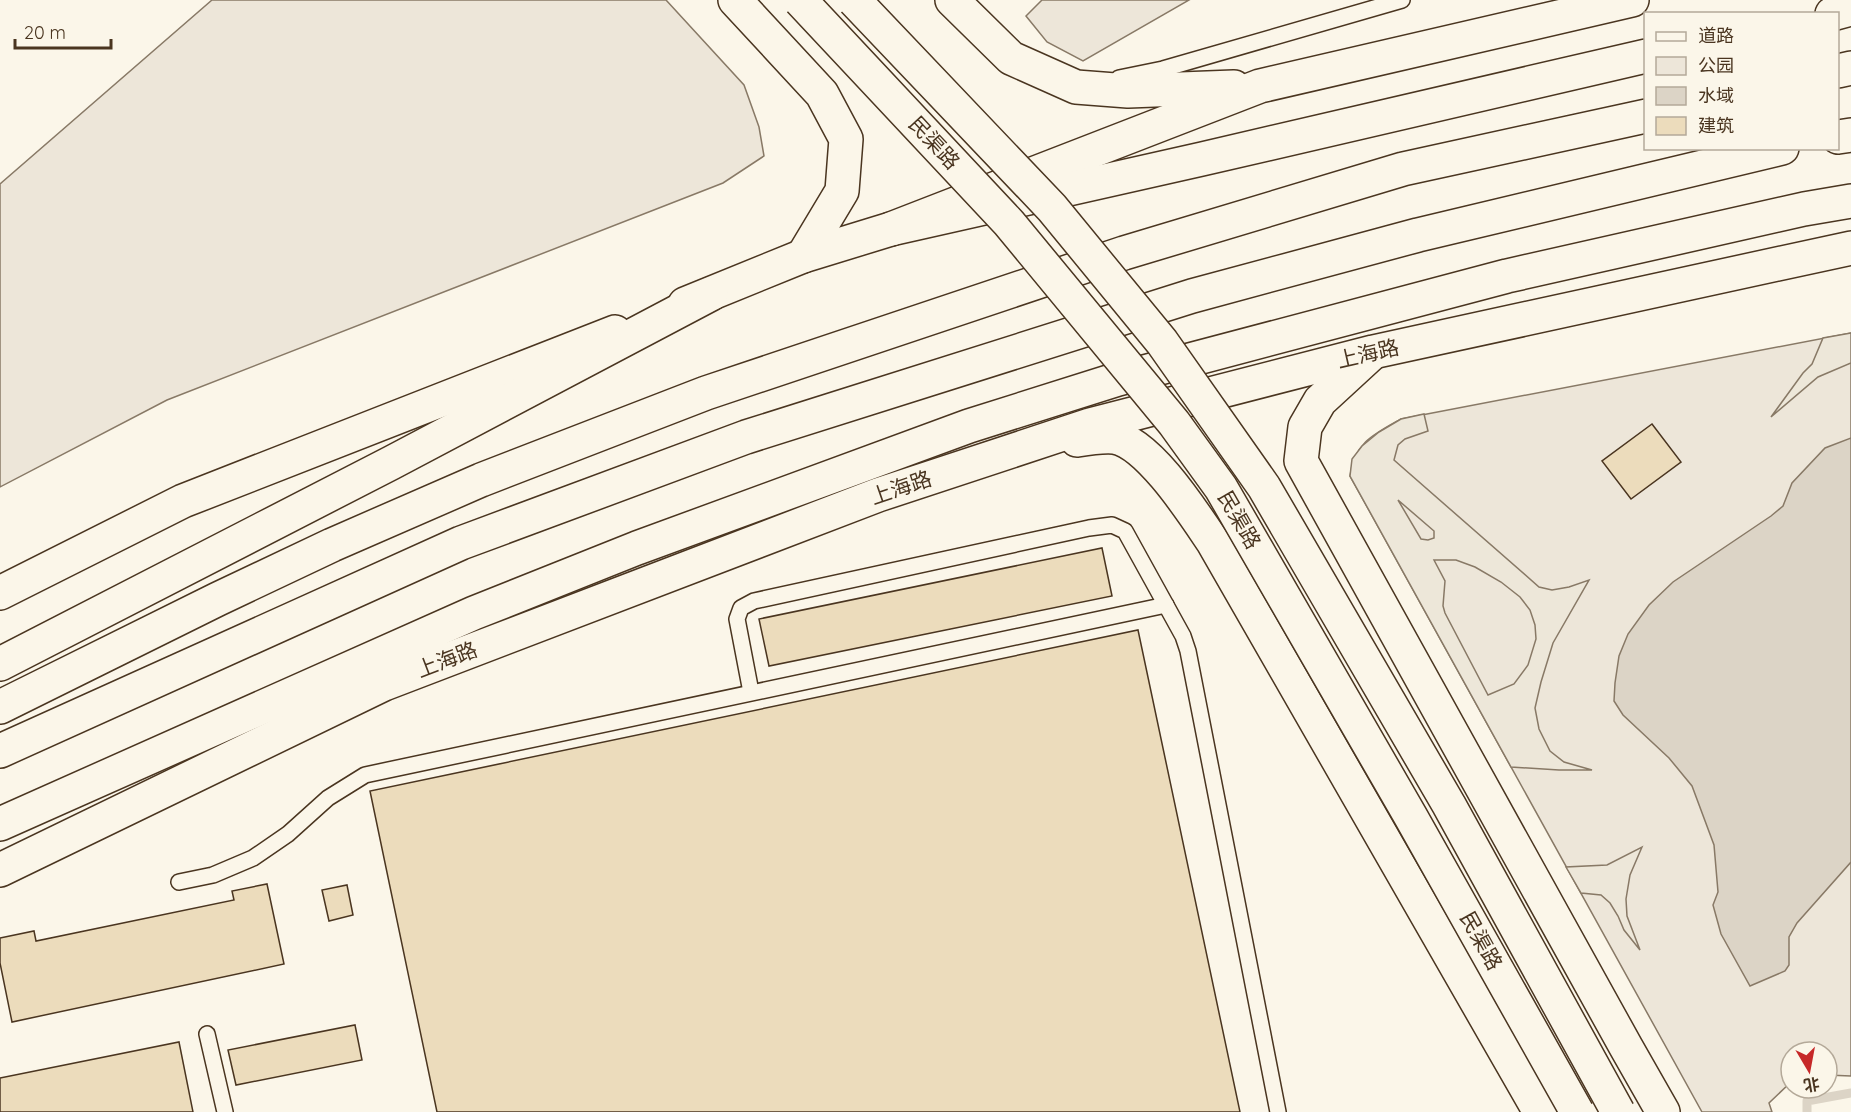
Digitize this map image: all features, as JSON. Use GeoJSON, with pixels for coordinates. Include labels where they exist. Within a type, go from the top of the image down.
{"type":"FeatureCollection","features":[{"type":"Feature","properties":{"kind":"main road"},"geometry":{"type":"LineString","coordinates":[[735,0],[822,94],[846,139],[842,191],[803,256]]}},
{"type":"Feature","properties":{"kind":"main road","name":"民渠路"},"geometry":{"type":"LineString","coordinates":[[800,0],[1009,223],[1174,423],[1221,488],[1411,817],[1577,1112]]}},
{"type":"Feature","properties":{"kind":"main road","name":"民渠路"},"geometry":{"type":"LineString","coordinates":[[854,0],[1052,208],[1162,342],[1264,487],[1443,795],[1618,1112]]}},
{"type":"Feature","properties":{"kind":"main road"},"geometry":{"type":"LineString","coordinates":[[952,0],[1011,57],[1076,87],[1128,91],[1260,86]]}},
{"type":"Feature","properties":{"kind":"main road"},"geometry":{"type":"LineString","coordinates":[[0,592],[183,501],[803,256],[891,229],[1260,86],[1632,0]]}},
{"type":"Feature","properties":{"kind":"main road"},"geometry":{"type":"LineString","coordinates":[[891,229],[1644,56]]}},
{"type":"Feature","properties":{"kind":"main road"},"geometry":{"type":"LineString","coordinates":[[0,707],[332,545],[481,480],[706,393],[1124,253],[1403,169],[1644,116]]}},
{"type":"Feature","properties":{"kind":"main road"},"geometry":{"type":"LineString","coordinates":[[0,751],[461,543],[746,437],[1192,296],[1418,235],[1774,150]]}},
{"type":"Feature","properties":{"kind":"main road"},"geometry":{"type":"LineString","coordinates":[[0,824],[474,613],[648,544],[969,426],[1118,379],[1507,276],[1804,209],[1851,201]]}},
{"type":"Feature","properties":{"kind":"main road","name":"上海路"},"geometry":{"type":"LineString","coordinates":[[0,870],[384,684],[878,495],[1090,425],[1373,352],[1851,248]]}},
{"type":"Feature","properties":{"kind":"main road"},"geometry":{"type":"LineString","coordinates":[[0,664],[392,464],[711,294]]}},
{"type":"Feature","properties":{"kind":"main road"},"geometry":{"type":"LineString","coordinates":[[1373,352],[1320,401],[1305,427],[1301,461],[1663,1112]]}},
{"type":"Feature","properties":{"kind":"main road"},"geometry":{"type":"LineString","coordinates":[[1010,451],[1091,437],[1116,437],[1144,453],[1175,487],[1214,542],[1540,1112]]}},
{"type":"Feature","properties":{"kind":"lane"},"geometry":{"type":"LineString","coordinates":[[1076,87],[1163,69],[1402,0]]}},
{"type":"Feature","properties":{"kind":"lane"},"geometry":{"type":"LineString","coordinates":[[751,692],[737,619],[741,608],[754,601],[1089,528],[1112,525],[1125,531],[1183,636],[1188,651],[1278,1112]]}},
{"type":"Feature","properties":{"kind":"lane"},"geometry":{"type":"LineString","coordinates":[[179,882],[213,875],[253,858],[288,834],[328,798],[365,775],[1166,605]]}},
{"type":"Feature","properties":{"kind":"lane"},"geometry":{"type":"LineString","coordinates":[[207,1034],[225,1112]]}},
{"type":"Feature","properties":{"kind":"green space"},"geometry":{"type":"Polygon","coordinates":[[[212,0],[666,0],[744,85],[759,127],[764,156],[723,183],[167,400],[0,487],[0,184],[212,0]]]}},
{"type":"Feature","properties":{"kind":"green space"},"geometry":{"type":"Polygon","coordinates":[[[1042,0],[1189,0],[1083,61],[1047,42],[1026,16],[1042,0]]]}},
{"type":"Feature","properties":{"kind":"green space"},"geometry":{"type":"Polygon","coordinates":[[[1851,333],[1851,1076],[1839,1076],[1839,1040],[1779,1040],[1779,1093],[1769,1103],[1772,1112],[1702,1112],[1350,476],[1352,465],[1361,447],[1374,435],[1401,419],[1851,333]]]}},
{"type":"Feature","properties":{"kind":"shaded area"},"geometry":{"type":"Polygon","coordinates":[[[1851,333],[1851,363],[1818,377],[1771,417],[1812,364],[1823,338],[1851,333]]]}},
{"type":"Feature","properties":{"kind":"shaded area"},"geometry":{"type":"Polygon","coordinates":[[[1424,414],[1428,431],[1405,439],[1398,445],[1394,460],[1539,587],[1552,590],[1589,580],[1553,643],[1535,708],[1539,729],[1550,751],[1564,762],[1592,770],[1511,767],[1350,476],[1352,459],[1362,446],[1379,432],[1401,419],[1424,414]],[[1398,500],[1421,539],[1434,538],[1434,531],[1398,500]],[[1434,560],[1445,581],[1443,606],[1445,613],[1488,695],[1514,684],[1528,665],[1536,639],[1535,625],[1530,610],[1520,597],[1501,582],[1475,567],[1456,560],[1434,560]]]}},
{"type":"Feature","properties":{"kind":"shaded area"},"geometry":{"type":"Polygon","coordinates":[[[1642,847],[1630,875],[1626,899],[1627,916],[1640,950],[1624,930],[1610,903],[1601,895],[1581,893],[1566,867],[1607,865],[1642,847]]]}},
{"type":"Feature","properties":{"kind":"water"},"geometry":{"type":"Polygon","coordinates":[[[1851,438],[1851,862],[1797,923],[1789,937],[1789,965],[1785,971],[1750,986],[1721,934],[1713,905],[1718,892],[1714,845],[1692,786],[1669,758],[1623,715],[1614,701],[1619,656],[1628,634],[1649,605],[1673,582],[1771,516],[1783,506],[1792,483],[1825,448],[1851,438]]]}},
{"type":"Feature","properties":{"kind":"building"},"geometry":{"type":"Polygon","coordinates":[[[1652,424],[1681,462],[1631,499],[1602,461],[1652,424]]]}},
{"type":"Feature","properties":{"kind":"building"},"geometry":{"type":"Polygon","coordinates":[[[1102,548],[1112,596],[769,666],[759,619],[1102,548]]]}},
{"type":"Feature","properties":{"kind":"building"},"geometry":{"type":"Polygon","coordinates":[[[1138,630],[1240,1112],[437,1112],[370,791],[1138,630]]]}},
{"type":"Feature","properties":{"kind":"building"},"geometry":{"type":"Polygon","coordinates":[[[267,884],[284,964],[12,1022],[0,963],[0,938],[34,931],[36,941],[234,900],[232,891],[267,884]]]}},
{"type":"Feature","properties":{"kind":"building"},"geometry":{"type":"Polygon","coordinates":[[[347,885],[353,915],[329,921],[322,890],[347,885]]]}},
{"type":"Feature","properties":{"kind":"building"},"geometry":{"type":"Polygon","coordinates":[[[355,1025],[362,1060],[236,1085],[228,1050],[355,1025]]]}},
{"type":"Feature","properties":{"kind":"building"},"geometry":{"type":"Polygon","coordinates":[[[179,1042],[193,1112],[0,1112],[0,1078],[179,1042]]]}},
{"type":"Feature","properties":{"kind":"waterway"},"geometry":{"type":"LineString","coordinates":[[1807,1112],[1807,1101],[1851,1093]]}}]}
